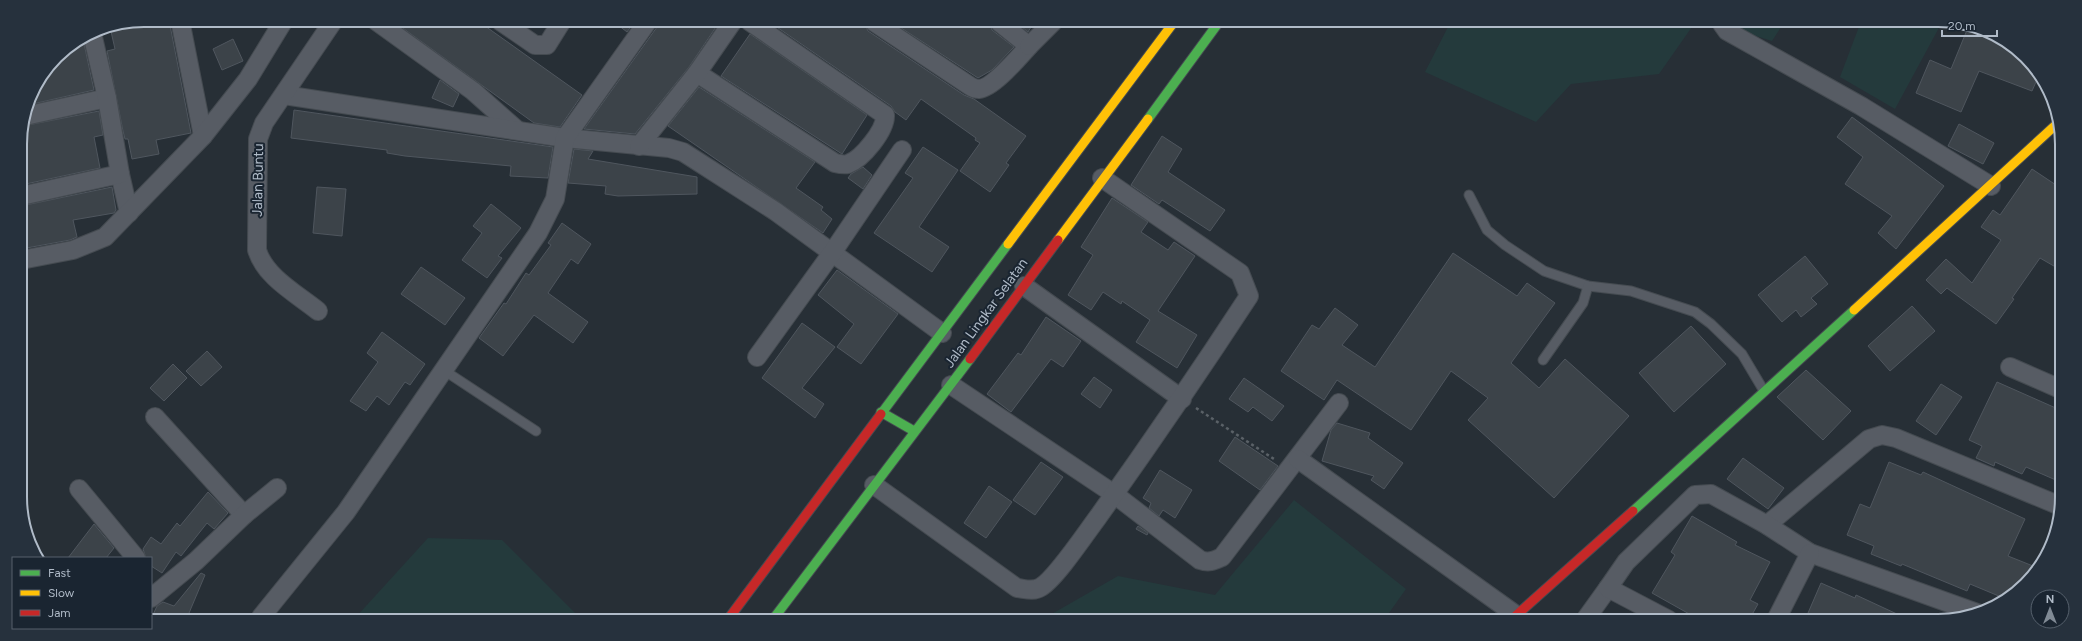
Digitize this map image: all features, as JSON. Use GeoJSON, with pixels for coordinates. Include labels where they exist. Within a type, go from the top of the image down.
{"type":"FeatureCollection","features":[{"type":"Feature","properties":{"kind":"main road","name":"Jalan Lingkar Selatan"},"geometry":{"type":"LineString","coordinates":[[732,614],[881,412],[942,333],[1170,27]]}},
{"type":"Feature","properties":{"kind":"main road","name":"Jalan Lingkar Selatan"},"geometry":{"type":"LineString","coordinates":[[777,614],[951,385],[1102,178],[1215,27]]}},
{"type":"Feature","properties":{"kind":"main road"},"geometry":{"type":"LineString","coordinates":[[1518,614],[1613,530],[1694,454],[1991,186],[2054,127]]}},
{"type":"Feature","properties":{"kind":"main road"},"geometry":{"type":"LineString","coordinates":[[881,412],[914,432]]}},
{"type":"Feature","properties":{"kind":"street"},"geometry":{"type":"LineString","coordinates":[[181,27],[203,136]]}},
{"type":"Feature","properties":{"kind":"street"},"geometry":{"type":"LineString","coordinates":[[27,259],[73,250],[92,244],[105,237],[203,136],[248,79],[267,51],[275,27]]}},
{"type":"Feature","properties":{"kind":"street","name":"Jalan Buntu"},"geometry":{"type":"LineString","coordinates":[[318,311],[269,271],[261,262],[257,250],[258,139],[264,123],[329,27]]}},
{"type":"Feature","properties":{"kind":"street"},"geometry":{"type":"LineString","coordinates":[[386,27],[473,91],[517,130]]}},
{"type":"Feature","properties":{"kind":"street"},"geometry":{"type":"LineString","coordinates":[[509,27],[535,45],[541,47],[546,46],[558,27]]}},
{"type":"Feature","properties":{"kind":"street"},"geometry":{"type":"LineString","coordinates":[[263,614],[346,512],[538,234],[555,199],[565,138],[644,27]]}},
{"type":"Feature","properties":{"kind":"street"},"geometry":{"type":"LineString","coordinates":[[639,146],[697,73],[729,27]]}},
{"type":"Feature","properties":{"kind":"street"},"geometry":{"type":"LineString","coordinates":[[697,73],[835,163],[846,164],[864,152],[885,122],[885,115],[758,27]]}},
{"type":"Feature","properties":{"kind":"street"},"geometry":{"type":"LineString","coordinates":[[882,27],[975,88],[987,86],[1048,27]]}},
{"type":"Feature","properties":{"kind":"street"},"geometry":{"type":"LineString","coordinates":[[1005,27],[1029,46]]}},
{"type":"Feature","properties":{"kind":"street"},"geometry":{"type":"LineString","coordinates":[[1724,27],[1727,31],[1861,106],[1991,186]]}},
{"type":"Feature","properties":{"kind":"street"},"geometry":{"type":"LineString","coordinates":[[93,38],[107,98],[120,174],[129,213]]}},
{"type":"Feature","properties":{"kind":"street"},"geometry":{"type":"LineString","coordinates":[[284,95],[565,138],[670,148],[682,152],[775,211],[942,333]]}},
{"type":"Feature","properties":{"kind":"street"},"geometry":{"type":"LineString","coordinates":[[31,115],[107,98]]}},
{"type":"Feature","properties":{"kind":"street"},"geometry":{"type":"LineString","coordinates":[[757,357],[832,253],[902,150]]}},
{"type":"Feature","properties":{"kind":"street"},"geometry":{"type":"LineString","coordinates":[[27,195],[120,174]]}},
{"type":"Feature","properties":{"kind":"street"},"geometry":{"type":"LineString","coordinates":[[874,485],[1017,588],[1033,590],[1041,587],[1049,580],[1114,494],[1182,399],[1249,296],[1240,273],[1102,178]]}},
{"type":"Feature","properties":{"kind":"street"},"geometry":{"type":"LineString","coordinates":[[1024,286],[1182,399]]}},
{"type":"Feature","properties":{"kind":"street"},"geometry":{"type":"LineString","coordinates":[[2010,367],[2055,387]]}},
{"type":"Feature","properties":{"kind":"street"},"geometry":{"type":"LineString","coordinates":[[951,385],[1114,494],[1200,560],[1211,562],[1222,557],[1339,403]]}},
{"type":"Feature","properties":{"kind":"street"},"geometry":{"type":"LineString","coordinates":[[155,417],[244,515]]}},
{"type":"Feature","properties":{"kind":"street"},"geometry":{"type":"LineString","coordinates":[[1767,525],[1869,439],[1882,435],[1896,438],[2055,504]]}},
{"type":"Feature","properties":{"kind":"street"},"geometry":{"type":"LineString","coordinates":[[1293,464],[1507,614]]}},
{"type":"Feature","properties":{"kind":"street"},"geometry":{"type":"LineString","coordinates":[[154,587],[196,561],[244,515],[277,488]]}},
{"type":"Feature","properties":{"kind":"street"},"geometry":{"type":"LineString","coordinates":[[79,489],[135,557]]}},
{"type":"Feature","properties":{"kind":"street"},"geometry":{"type":"LineString","coordinates":[[1589,614],[1626,562],[1695,496],[1711,494],[1767,525],[1810,553],[1968,610]]}},
{"type":"Feature","properties":{"kind":"street"},"geometry":{"type":"LineString","coordinates":[[1779,614],[1810,553]]}},
{"type":"Feature","properties":{"kind":"street"},"geometry":{"type":"LineString","coordinates":[[1608,588],[1658,614]]}},
{"type":"Feature","properties":{"kind":"lane"},"geometry":{"type":"LineString","coordinates":[[1469,195],[1487,230],[1505,245],[1544,271],[1588,286],[1631,291],[1695,312],[1711,324],[1742,354],[1764,392]]}},
{"type":"Feature","properties":{"kind":"lane"},"geometry":{"type":"LineString","coordinates":[[1543,360],[1583,303],[1588,286]]}},
{"type":"Feature","properties":{"kind":"lane"},"geometry":{"type":"LineString","coordinates":[[445,370],[536,431]]}},
{"type":"Feature","properties":{"kind":"path"},"geometry":{"type":"LineString","coordinates":[[1182,399],[1293,464]]}},
{"type":"Feature","properties":{"kind":"green space"},"geometry":{"type":"Polygon","coordinates":[[[1448,27],[1692,27],[1659,74],[1571,84],[1536,122],[1425,72],[1448,27]]]}},
{"type":"Feature","properties":{"kind":"green space"},"geometry":{"type":"Polygon","coordinates":[[[1727,27],[1781,27],[1772,41],[1727,27]]]}},
{"type":"Feature","properties":{"kind":"green space"},"geometry":{"type":"Polygon","coordinates":[[[1859,27],[1939,27],[1895,109],[1840,77],[1859,27]]]}},
{"type":"Feature","properties":{"kind":"green space"},"geometry":{"type":"Polygon","coordinates":[[[1294,500],[1406,589],[1388,614],[1052,614],[1118,576],[1215,595],[1294,500]]]}},
{"type":"Feature","properties":{"kind":"green space"},"geometry":{"type":"Polygon","coordinates":[[[428,538],[502,540],[576,614],[359,614],[428,538]]]}},
{"type":"Feature","properties":{"kind":"building"},"geometry":{"type":"Polygon","coordinates":[[[137,27],[170,27],[191,133],[156,140],[159,154],[132,159],[128,139],[125,139],[123,131],[107,51],[115,49],[111,32],[137,27]]]}},
{"type":"Feature","properties":{"kind":"building"},"geometry":{"type":"Polygon","coordinates":[[[401,27],[486,27],[582,95],[560,127],[534,123],[401,27]]]}},
{"type":"Feature","properties":{"kind":"building"},"geometry":{"type":"Polygon","coordinates":[[[621,27],[631,27],[627,32],[621,27]]]}},
{"type":"Feature","properties":{"kind":"building"},"geometry":{"type":"Polygon","coordinates":[[[657,27],[716,27],[689,67],[635,134],[584,129],[657,27]]]}},
{"type":"Feature","properties":{"kind":"building"},"geometry":{"type":"Polygon","coordinates":[[[777,27],[866,27],[868,31],[964,95],[974,99],[1026,136],[1006,163],[1009,165],[990,192],[960,171],[980,143],[975,140],[976,138],[921,99],[906,120],[895,112],[891,106],[777,27]]]}},
{"type":"Feature","properties":{"kind":"building"},"geometry":{"type":"Polygon","coordinates":[[[900,27],[991,27],[992,30],[1014,47],[992,70],[978,78],[900,27]]]}},
{"type":"Feature","properties":{"kind":"building"},"geometry":{"type":"Polygon","coordinates":[[[1022,27],[1031,27],[1028,32],[1022,27]]]}},
{"type":"Feature","properties":{"kind":"building"},"geometry":{"type":"Polygon","coordinates":[[[1967,31],[1983,36],[2009,51],[2021,61],[2036,81],[2032,91],[1979,71],[1961,112],[1916,93],[1930,60],[1951,69],[1967,31]]]}},
{"type":"Feature","properties":{"kind":"building"},"geometry":{"type":"Polygon","coordinates":[[[750,34],[867,115],[842,154],[721,76],[750,34]]]}},
{"type":"Feature","properties":{"kind":"building"},"geometry":{"type":"Polygon","coordinates":[[[233,39],[243,61],[222,70],[213,49],[233,39]]]}},
{"type":"Feature","properties":{"kind":"building"},"geometry":{"type":"Polygon","coordinates":[[[84,44],[94,90],[34,104],[47,79],[61,61],[84,44]]]}},
{"type":"Feature","properties":{"kind":"building"},"geometry":{"type":"Polygon","coordinates":[[[440,80],[459,94],[453,107],[432,98],[440,80]]]}},
{"type":"Feature","properties":{"kind":"building"},"geometry":{"type":"Polygon","coordinates":[[[699,87],[815,162],[796,188],[823,207],[821,210],[832,219],[823,233],[668,126],[699,87]]]}},
{"type":"Feature","properties":{"kind":"building"},"geometry":{"type":"Polygon","coordinates":[[[294,110],[553,147],[548,178],[510,176],[511,166],[405,156],[387,153],[387,150],[291,138],[294,110]]]}},
{"type":"Feature","properties":{"kind":"building"},"geometry":{"type":"Polygon","coordinates":[[[99,111],[103,135],[94,137],[100,168],[27,184],[29,125],[99,111]]]}},
{"type":"Feature","properties":{"kind":"building"},"geometry":{"type":"Polygon","coordinates":[[[1852,117],[1944,186],[1896,249],[1878,233],[1892,216],[1845,184],[1863,157],[1837,137],[1852,117]]]}},
{"type":"Feature","properties":{"kind":"building"},"geometry":{"type":"Polygon","coordinates":[[[1959,124],[1994,143],[1983,164],[1948,146],[1959,124]]]}},
{"type":"Feature","properties":{"kind":"building"},"geometry":{"type":"Polygon","coordinates":[[[1162,136],[1182,149],[1168,172],[1225,210],[1210,231],[1162,200],[1159,204],[1131,185],[1162,136]]]}},
{"type":"Feature","properties":{"kind":"building"},"geometry":{"type":"Polygon","coordinates":[[[923,147],[958,170],[919,227],[949,247],[932,272],[874,233],[913,178],[905,173],[923,147]]]}},
{"type":"Feature","properties":{"kind":"building"},"geometry":{"type":"Polygon","coordinates":[[[574,149],[593,151],[588,159],[697,177],[697,194],[618,196],[605,194],[606,186],[568,183],[574,149]]]}},
{"type":"Feature","properties":{"kind":"building"},"geometry":{"type":"Polygon","coordinates":[[[863,167],[872,175],[863,189],[848,178],[851,174],[863,167]]]}},
{"type":"Feature","properties":{"kind":"building"},"geometry":{"type":"Polygon","coordinates":[[[2032,169],[2055,184],[2055,267],[2040,258],[1996,324],[1947,288],[1941,294],[1926,280],[1946,259],[1972,283],[2001,240],[1981,227],[1993,210],[2000,215],[2032,169]]]}},
{"type":"Feature","properties":{"kind":"building"},"geometry":{"type":"Polygon","coordinates":[[[112,187],[116,210],[114,213],[73,220],[77,237],[70,240],[27,248],[27,205],[112,187]]]}},
{"type":"Feature","properties":{"kind":"building"},"geometry":{"type":"Polygon","coordinates":[[[317,187],[346,189],[342,236],[313,233],[317,187]]]}},
{"type":"Feature","properties":{"kind":"building"},"geometry":{"type":"Polygon","coordinates":[[[1112,198],[1148,222],[1141,232],[1168,250],[1174,242],[1195,256],[1158,311],[1197,335],[1177,368],[1136,342],[1150,320],[1122,301],[1121,304],[1103,292],[1091,310],[1068,295],[1093,255],[1081,247],[1112,198]]]}},
{"type":"Feature","properties":{"kind":"building"},"geometry":{"type":"Polygon","coordinates":[[[491,204],[521,228],[498,256],[502,258],[487,278],[462,260],[482,233],[473,226],[491,204]]]}},
{"type":"Feature","properties":{"kind":"building"},"geometry":{"type":"Polygon","coordinates":[[[562,223],[591,244],[578,264],[571,259],[548,293],[588,322],[573,343],[534,315],[503,356],[479,338],[504,303],[506,304],[526,273],[529,275],[551,245],[548,243],[562,223]]]}},
{"type":"Feature","properties":{"kind":"building"},"geometry":{"type":"Polygon","coordinates":[[[1453,253],[1517,296],[1527,283],[1555,303],[1511,363],[1539,388],[1565,359],[1629,416],[1554,498],[1468,420],[1488,398],[1451,371],[1411,430],[1337,380],[1324,400],[1281,371],[1312,325],[1319,329],[1335,308],[1358,325],[1342,345],[1375,367],[1453,253]]]}},
{"type":"Feature","properties":{"kind":"building"},"geometry":{"type":"Polygon","coordinates":[[[1805,256],[1828,284],[1811,298],[1817,304],[1801,317],[1796,310],[1782,322],[1758,295],[1805,256]]]}},
{"type":"Feature","properties":{"kind":"building"},"geometry":{"type":"Polygon","coordinates":[[[421,267],[465,298],[445,325],[401,294],[421,267]]]}},
{"type":"Feature","properties":{"kind":"building"},"geometry":{"type":"Polygon","coordinates":[[[837,270],[898,314],[861,364],[837,347],[854,324],[818,295],[837,270]]]}},
{"type":"Feature","properties":{"kind":"building"},"geometry":{"type":"Polygon","coordinates":[[[1912,306],[1935,331],[1890,371],[1868,346],[1912,306]]]}},
{"type":"Feature","properties":{"kind":"building"},"geometry":{"type":"Polygon","coordinates":[[[1046,317],[1081,341],[1063,367],[1051,359],[1011,412],[987,394],[1018,353],[1021,355],[1046,317]]]}},
{"type":"Feature","properties":{"kind":"building"},"geometry":{"type":"Polygon","coordinates":[[[802,323],[835,347],[802,388],[824,404],[815,418],[762,378],[802,323]]]}},
{"type":"Feature","properties":{"kind":"building"},"geometry":{"type":"Polygon","coordinates":[[[1691,326],[1726,364],[1674,412],[1639,373],[1691,326]]]}},
{"type":"Feature","properties":{"kind":"building"},"geometry":{"type":"Polygon","coordinates":[[[382,332],[425,364],[410,385],[405,382],[389,405],[377,396],[366,411],[350,401],[378,362],[367,353],[382,332]]]}},
{"type":"Feature","properties":{"kind":"building"},"geometry":{"type":"Polygon","coordinates":[[[207,351],[222,367],[201,386],[186,371],[207,351]]]}},
{"type":"Feature","properties":{"kind":"building"},"geometry":{"type":"Polygon","coordinates":[[[173,364],[187,378],[164,401],[150,388],[173,364]]]}},
{"type":"Feature","properties":{"kind":"building"},"geometry":{"type":"Polygon","coordinates":[[[1806,370],[1851,411],[1823,440],[1777,397],[1806,370]]]}},
{"type":"Feature","properties":{"kind":"building"},"geometry":{"type":"Polygon","coordinates":[[[1094,377],[1112,390],[1100,408],[1081,394],[1094,377]]]}},
{"type":"Feature","properties":{"kind":"building"},"geometry":{"type":"Polygon","coordinates":[[[1244,378],[1284,406],[1272,421],[1253,407],[1248,412],[1229,399],[1244,378]]]}},
{"type":"Feature","properties":{"kind":"building"},"geometry":{"type":"Polygon","coordinates":[[[1997,382],[2055,408],[2055,480],[2026,467],[2022,474],[1995,462],[1994,466],[1976,458],[1982,446],[1969,440],[1997,382]]]}},
{"type":"Feature","properties":{"kind":"building"},"geometry":{"type":"Polygon","coordinates":[[[1941,384],[1962,397],[1936,435],[1916,421],[1941,384]]]}},
{"type":"Feature","properties":{"kind":"building"},"geometry":{"type":"Polygon","coordinates":[[[1337,423],[1370,433],[1368,438],[1403,463],[1384,489],[1371,480],[1374,476],[1322,461],[1331,430],[1337,423]]]}},
{"type":"Feature","properties":{"kind":"building"},"geometry":{"type":"Polygon","coordinates":[[[1235,437],[1278,466],[1260,490],[1219,461],[1235,437]]]}},
{"type":"Feature","properties":{"kind":"building"},"geometry":{"type":"Polygon","coordinates":[[[1743,458],[1784,488],[1768,509],[1727,479],[1743,458]]]}},
{"type":"Feature","properties":{"kind":"building"},"geometry":{"type":"Polygon","coordinates":[[[1041,462],[1063,477],[1035,515],[1013,500],[1041,462]]]}},
{"type":"Feature","properties":{"kind":"building"},"geometry":{"type":"Polygon","coordinates":[[[1889,462],[1921,475],[1923,472],[2025,519],[2008,556],[2032,566],[2015,585],[1999,596],[1970,584],[1967,591],[1902,564],[1901,566],[1871,554],[1874,546],[1847,535],[1860,504],[1870,508],[1889,462]]]}},
{"type":"Feature","properties":{"kind":"building"},"geometry":{"type":"Polygon","coordinates":[[[1160,470],[1192,490],[1175,518],[1163,510],[1159,516],[1149,508],[1151,503],[1143,498],[1160,470]]]}},
{"type":"Feature","properties":{"kind":"building"},"geometry":{"type":"Polygon","coordinates":[[[989,486],[1012,502],[986,538],[964,523],[989,486]]]}},
{"type":"Feature","properties":{"kind":"building"},"geometry":{"type":"Polygon","coordinates":[[[208,492],[228,513],[214,529],[207,523],[181,556],[176,552],[162,573],[152,567],[152,557],[146,557],[143,549],[151,537],[161,544],[177,523],[180,526],[208,492]]]}},
{"type":"Feature","properties":{"kind":"building"},"geometry":{"type":"Polygon","coordinates":[[[1692,516],[1737,542],[1735,545],[1770,562],[1750,600],[1758,604],[1752,614],[1689,614],[1652,593],[1675,555],[1671,552],[1692,516]]]}},
{"type":"Feature","properties":{"kind":"building"},"geometry":{"type":"Polygon","coordinates":[[[94,524],[114,548],[107,557],[69,557],[94,524]]]}},
{"type":"Feature","properties":{"kind":"building"},"geometry":{"type":"Polygon","coordinates":[[[1138,526],[1148,533],[1147,535],[1136,529],[1138,526]]]}},
{"type":"Feature","properties":{"kind":"building"},"geometry":{"type":"Polygon","coordinates":[[[201,573],[205,575],[189,613],[192,614],[153,614],[157,606],[163,602],[174,606],[201,573]]]}},
{"type":"Feature","properties":{"kind":"building"},"geometry":{"type":"Polygon","coordinates":[[[1821,583],[1855,598],[1856,595],[1897,614],[1808,614],[1821,583]]]}},
{"type":"Feature","properties":{"kind":"traffic: fast"},"geometry":{"type":"LineString","coordinates":[[1148,119],[1215,27]]}},
{"type":"Feature","properties":{"kind":"traffic: fast"},"geometry":{"type":"LineString","coordinates":[[881,414],[1008,244]]}},
{"type":"Feature","properties":{"kind":"traffic: fast"},"geometry":{"type":"LineString","coordinates":[[1633,511],[1854,310]]}},
{"type":"Feature","properties":{"kind":"traffic: fast"},"geometry":{"type":"LineString","coordinates":[[777,614],[970,359]]}},
{"type":"Feature","properties":{"kind":"traffic: fast"},"geometry":{"type":"LineString","coordinates":[[881,412],[914,431]]}},
{"type":"Feature","properties":{"kind":"traffic: slow"},"geometry":{"type":"LineString","coordinates":[[1008,244],[1170,27]]}},
{"type":"Feature","properties":{"kind":"traffic: slow"},"geometry":{"type":"LineString","coordinates":[[1058,240],[1148,119]]}},
{"type":"Feature","properties":{"kind":"traffic: slow"},"geometry":{"type":"LineString","coordinates":[[1854,310],[2054,127]]}},
{"type":"Feature","properties":{"kind":"traffic: jam"},"geometry":{"type":"LineString","coordinates":[[970,359],[1058,240]]}},
{"type":"Feature","properties":{"kind":"traffic: jam"},"geometry":{"type":"LineString","coordinates":[[732,614],[881,414]]}},
{"type":"Feature","properties":{"kind":"traffic: jam"},"geometry":{"type":"LineString","coordinates":[[1518,614],[1633,511]]}}]}
